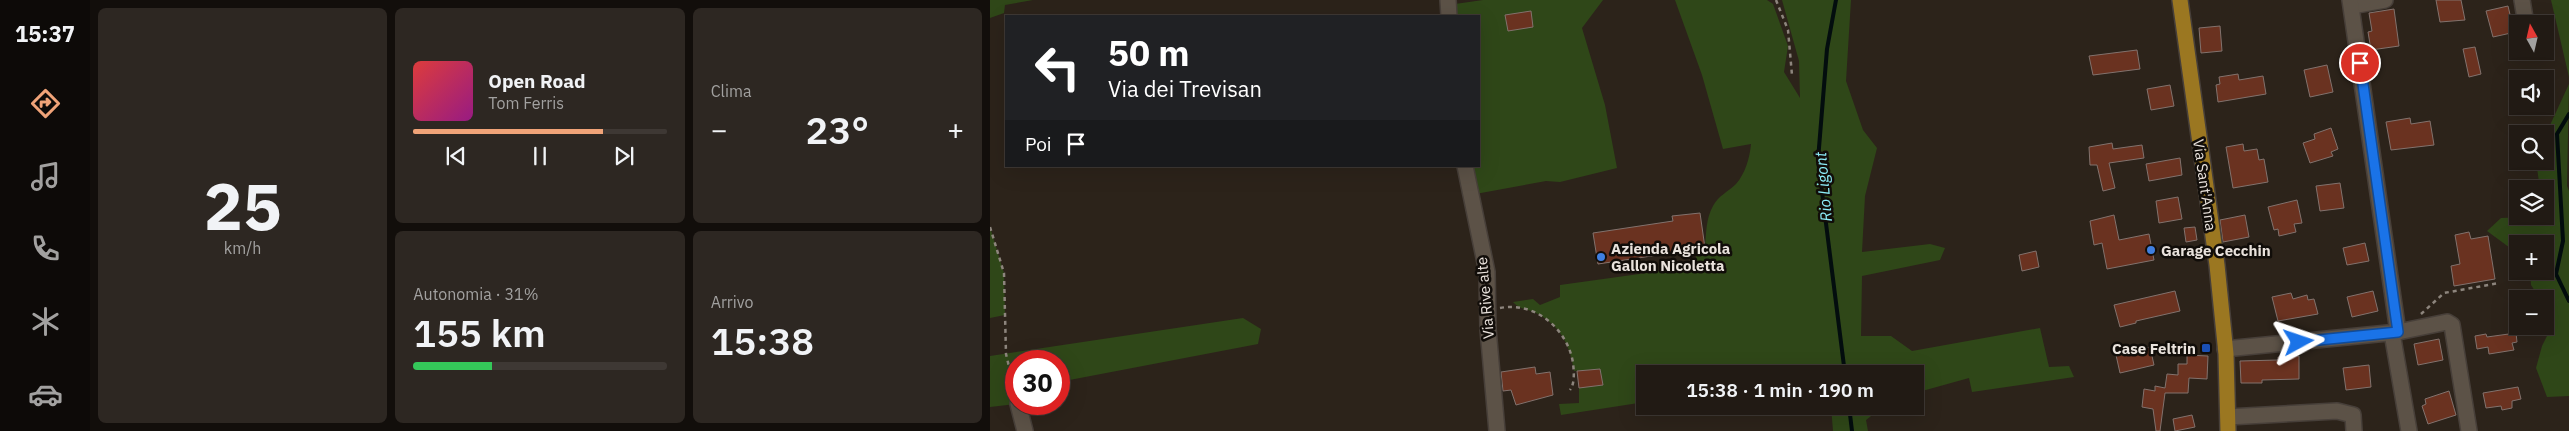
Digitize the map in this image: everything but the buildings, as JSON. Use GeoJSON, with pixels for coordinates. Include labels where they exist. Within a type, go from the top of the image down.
{"type":"FeatureCollection","features":[{"type":"Feature","properties":{"kind":"main road","name":"Via Sant'Anna"},"geometry":{"type":"LineString","coordinates":[[2180,0],[2217,265],[2225,349],[2228,424]]}},
{"type":"Feature","properties":{"kind":"street"},"geometry":{"type":"LineString","coordinates":[[1448,0],[1449,15]]}},
{"type":"Feature","properties":{"kind":"street"},"geometry":{"type":"LineString","coordinates":[[2385,0],[2351,3],[2399,332],[2409,431]]}},
{"type":"Feature","properties":{"kind":"street"},"geometry":{"type":"LineString","coordinates":[[2522,0],[2524,15]]}},
{"type":"Feature","properties":{"kind":"street","name":"Via Rive alte"},"geometry":{"type":"LineString","coordinates":[[1465,167],[1486,272],[1496,431]]}},
{"type":"Feature","properties":{"kind":"street"},"geometry":{"type":"LineString","coordinates":[[2225,349],[2399,332],[2447,322],[2452,325],[2469,431]]}},
{"type":"Feature","properties":{"kind":"street"},"geometry":{"type":"LineString","coordinates":[[2228,424],[2337,411],[2353,415],[2354,431]]}},
{"type":"Feature","properties":{"kind":"street"},"geometry":{"type":"LineString","coordinates":[[1021,415],[1025,431]]}},
{"type":"Feature","properties":{"kind":"path"},"geometry":{"type":"LineString","coordinates":[[1776,0],[1788,30],[1792,76]]}},
{"type":"Feature","properties":{"kind":"path"},"geometry":{"type":"LineString","coordinates":[[990,227],[1004,273],[1006,350]]}},
{"type":"Feature","properties":{"kind":"path"},"geometry":{"type":"LineString","coordinates":[[2399,332],[2444,293],[2499,283]]}},
{"type":"Feature","properties":{"kind":"path"},"geometry":{"type":"LineString","coordinates":[[1488,314],[1502,308],[1517,306],[1534,312],[1550,321],[1567,342],[1572,358],[1574,372],[1570,390]]}},
{"type":"Feature","properties":{"kind":"green space"},"geometry":{"type":"Polygon","coordinates":[[[990,0],[1033,0],[1005,5],[1004,13],[990,18],[990,0]]]}},
{"type":"Feature","properties":{"kind":"green space"},"geometry":{"type":"Polygon","coordinates":[[[1483,0],[1603,0],[1582,28],[1605,105],[1617,168],[1560,182],[1546,181],[1470,195],[1465,167],[1480,167],[1480,15],[1449,15],[1448,5],[1483,0]]]}},
{"type":"Feature","properties":{"kind":"green space"},"geometry":{"type":"Polygon","coordinates":[[[1675,0],[1767,0],[1773,4],[1788,46],[1784,72],[1800,98],[1799,61],[1782,0],[1851,0],[1846,81],[1863,130],[1877,148],[1865,196],[1862,252],[1930,244],[1945,248],[1940,260],[1862,276],[1861,336],[1891,336],[1912,351],[2040,328],[2049,367],[2069,366],[2074,377],[1972,392],[1969,378],[1924,390],[1924,365],[1636,365],[1636,403],[1561,415],[1559,404],[1579,403],[1579,388],[1603,385],[1600,369],[1574,371],[1570,352],[1557,329],[1543,317],[1513,302],[1533,299],[1540,305],[1560,297],[1560,285],[1697,266],[1696,256],[1705,248],[1707,226],[1713,206],[1739,180],[1748,160],[1751,144],[1723,149],[1702,75],[1675,0]]]}},
{"type":"Feature","properties":{"kind":"green space"},"geometry":{"type":"Polygon","coordinates":[[[2551,0],[2569,0],[2569,77],[2551,0]]]}},
{"type":"Feature","properties":{"kind":"green space"},"geometry":{"type":"Polygon","coordinates":[[[2569,84],[2567,186],[2569,191],[2569,396],[2547,397],[2536,368],[2542,346],[2548,335],[2554,335],[2554,290],[2534,290],[2531,280],[2554,280],[2554,235],[2509,235],[2509,247],[2487,231],[2501,218],[2509,218],[2509,225],[2554,225],[2554,180],[2539,180],[2537,170],[2554,170],[2554,125],[2550,125],[2569,84]]]}},
{"type":"Feature","properties":{"kind":"green space"},"geometry":{"type":"Polygon","coordinates":[[[990,227],[1004,273],[1005,315],[990,318],[990,227]]]}},
{"type":"Feature","properties":{"kind":"green space"},"geometry":{"type":"Polygon","coordinates":[[[1243,318],[1261,329],[1258,344],[1070,380],[1070,350],[1030,350],[1243,318]]]}},
{"type":"Feature","properties":{"kind":"green space"},"geometry":{"type":"Polygon","coordinates":[[[1005,354],[1005,405],[990,407],[990,356],[1005,354]]]}},
{"type":"Feature","properties":{"kind":"green space"},"geometry":{"type":"Polygon","coordinates":[[[1832,415],[1872,415],[1866,420],[1868,431],[1833,431],[1832,415]]]}},
{"type":"Feature","properties":{"kind":"waterway","name":"Rio Ligont"},"geometry":{"type":"LineString","coordinates":[[1836,0],[1827,49],[1818,160],[1844,365]]}},
{"type":"Feature","properties":{"kind":"waterway"},"geometry":{"type":"LineString","coordinates":[[2569,114],[2557,134],[2563,241],[2556,274],[2569,301]]}},
{"type":"Feature","properties":{"kind":"waterway","name":"Rio Ligont"},"geometry":{"type":"LineString","coordinates":[[1850,415],[1852,431]]}},
{"type":"Feature","properties":{"kind":"place","name":"Garage Cecchin"},"geometry":{"type":"Point","coordinates":[2151,250]}},
{"type":"Feature","properties":{"kind":"place","name":"Azienda Agricola Gallon Nicoletta"},"geometry":{"type":"Point","coordinates":[1601,257]}},
{"type":"Feature","properties":{"kind":"place","name":"Case Feltrin"},"geometry":{"type":"Point","coordinates":[2206,348]}},
{"type":"Feature","properties":{"kind":"route"},"geometry":{"type":"LineString","coordinates":[[2299,342],[2398,332],[2360,63]]}}]}
